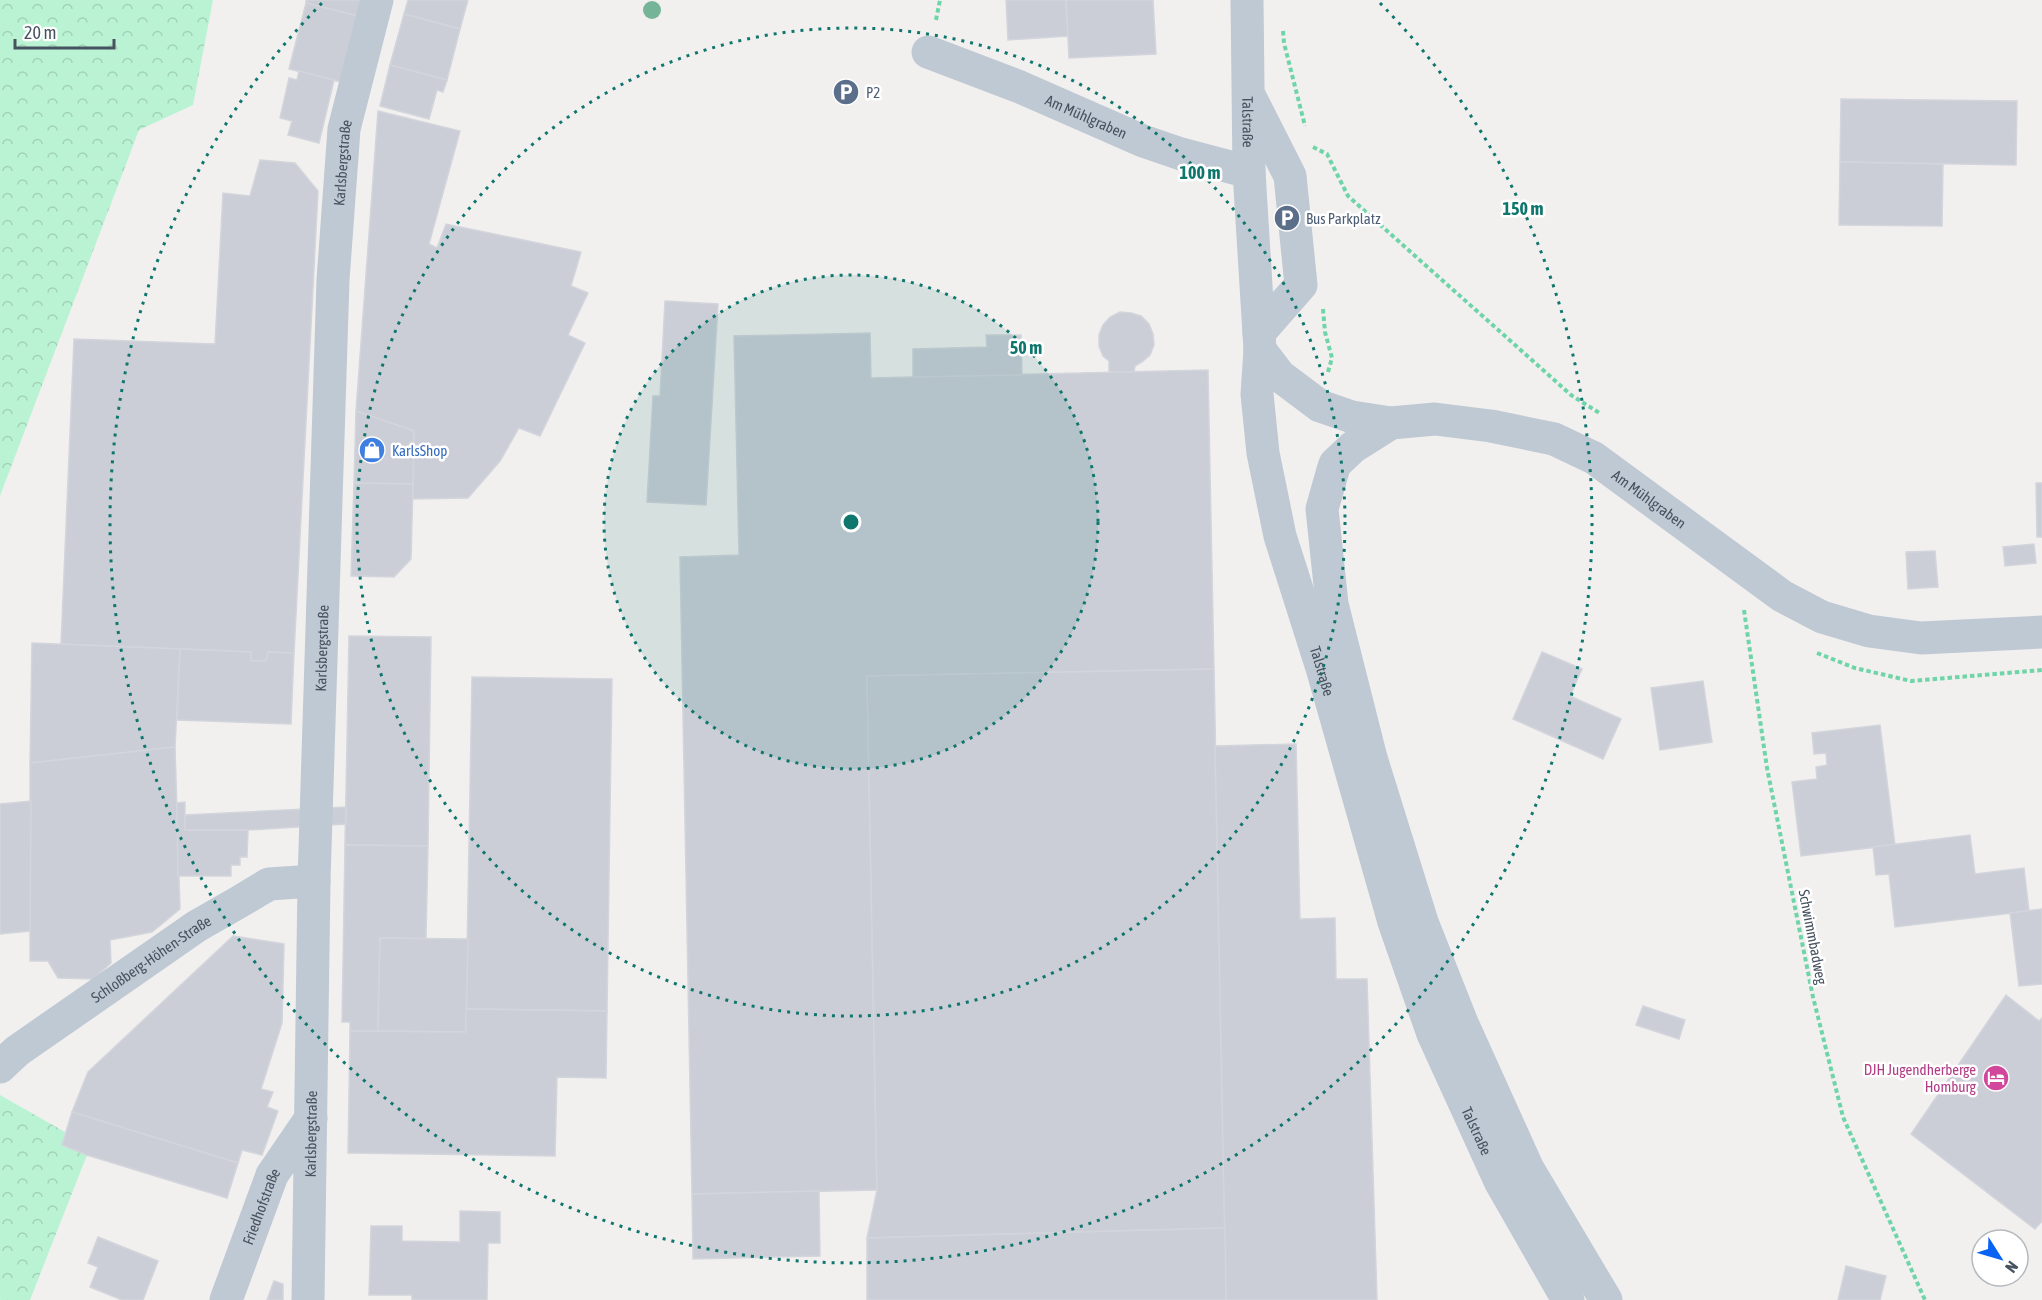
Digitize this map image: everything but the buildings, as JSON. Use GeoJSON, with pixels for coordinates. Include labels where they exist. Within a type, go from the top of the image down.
{"type":"FeatureCollection","features":[{"type":"Feature","properties":{"kind":"street","name":"Karlsbergstraße"},"geometry":{"type":"LineString","coordinates":[[308,1300],[314,881],[333,280],[344,129],[377,0]]}},
{"type":"Feature","properties":{"kind":"street","name":"Talstraße"},"geometry":{"type":"LineString","coordinates":[[1247,0],[1249,172],[1260,341],[1257,394],[1263,453],[1280,537],[1322,668],[1394,922],[1433,1034],[1500,1181],[1568,1300]]}},
{"type":"Feature","properties":{"kind":"street","name":"Am Mühlgraben"},"geometry":{"type":"LineString","coordinates":[[928,52],[1020,87],[1143,141],[1181,154],[1249,172]]}},
{"type":"Feature","properties":{"kind":"street"},"geometry":{"type":"LineString","coordinates":[[1249,94],[1290,176],[1301,285],[1260,341]]}},
{"type":"Feature","properties":{"kind":"street","name":"Am Mühlgraben"},"geometry":{"type":"LineString","coordinates":[[1260,341],[1280,376],[1320,406],[1352,417],[1391,423],[1435,419],[1491,426],[1554,440],[1594,458],[1782,596],[1822,617],[1869,631],[1921,638],[2042,632]]}},
{"type":"Feature","properties":{"kind":"street","name":"Talstraße"},"geometry":{"type":"LineString","coordinates":[[1391,423],[1353,447],[1335,464],[1322,509],[1332,604],[1371,758],[1422,922],[1462,1023],[1528,1169],[1606,1300]]}},
{"type":"Feature","properties":{"kind":"street","name":"Schloßberg-Höhen-Straße"},"geometry":{"type":"LineString","coordinates":[[0,1067],[17,1052],[169,946],[238,902],[269,884],[314,881]]}},
{"type":"Feature","properties":{"kind":"street","name":"Friedhofstraße"},"geometry":{"type":"LineString","coordinates":[[226,1300],[272,1175],[311,1118]]}},
{"type":"Feature","properties":{"kind":"path"},"geometry":{"type":"LineString","coordinates":[[1283,21],[1284,43],[1290,64]]}},
{"type":"Feature","properties":{"kind":"path"},"geometry":{"type":"LineString","coordinates":[[1310,146],[1327,154],[1348,195],[1550,377],[1571,395],[1601,414]]}},
{"type":"Feature","properties":{"kind":"path","name":"Schwimmbadweg"},"geometry":{"type":"LineString","coordinates":[[1737,562],[1767,768],[1813,997],[1848,1128],[1926,1300]]}},
{"type":"Feature","properties":{"kind":"green space"},"geometry":{"type":"Polygon","coordinates":[[[0,0],[213,0],[193,105],[139,130],[0,496],[0,0]]]}},
{"type":"Feature","properties":{"kind":"green space"},"geometry":{"type":"Polygon","coordinates":[[[0,1095],[65,1132],[62,1145],[87,1155],[30,1300],[0,1300],[0,1095]]]}},
{"type":"Feature","properties":{"kind":"place","name":"P2"},"geometry":{"type":"Point","coordinates":[846,92]}},
{"type":"Feature","properties":{"kind":"place","name":"Bus Parkplatz"},"geometry":{"type":"Point","coordinates":[1287,218]}},
{"type":"Feature","properties":{"kind":"place","name":"KarlsShop"},"geometry":{"type":"Point","coordinates":[372,450]}},
{"type":"Feature","properties":{"kind":"place","name":"DJH Jugendherberge Homburg"},"geometry":{"type":"Point","coordinates":[1996,1078]}}]}
